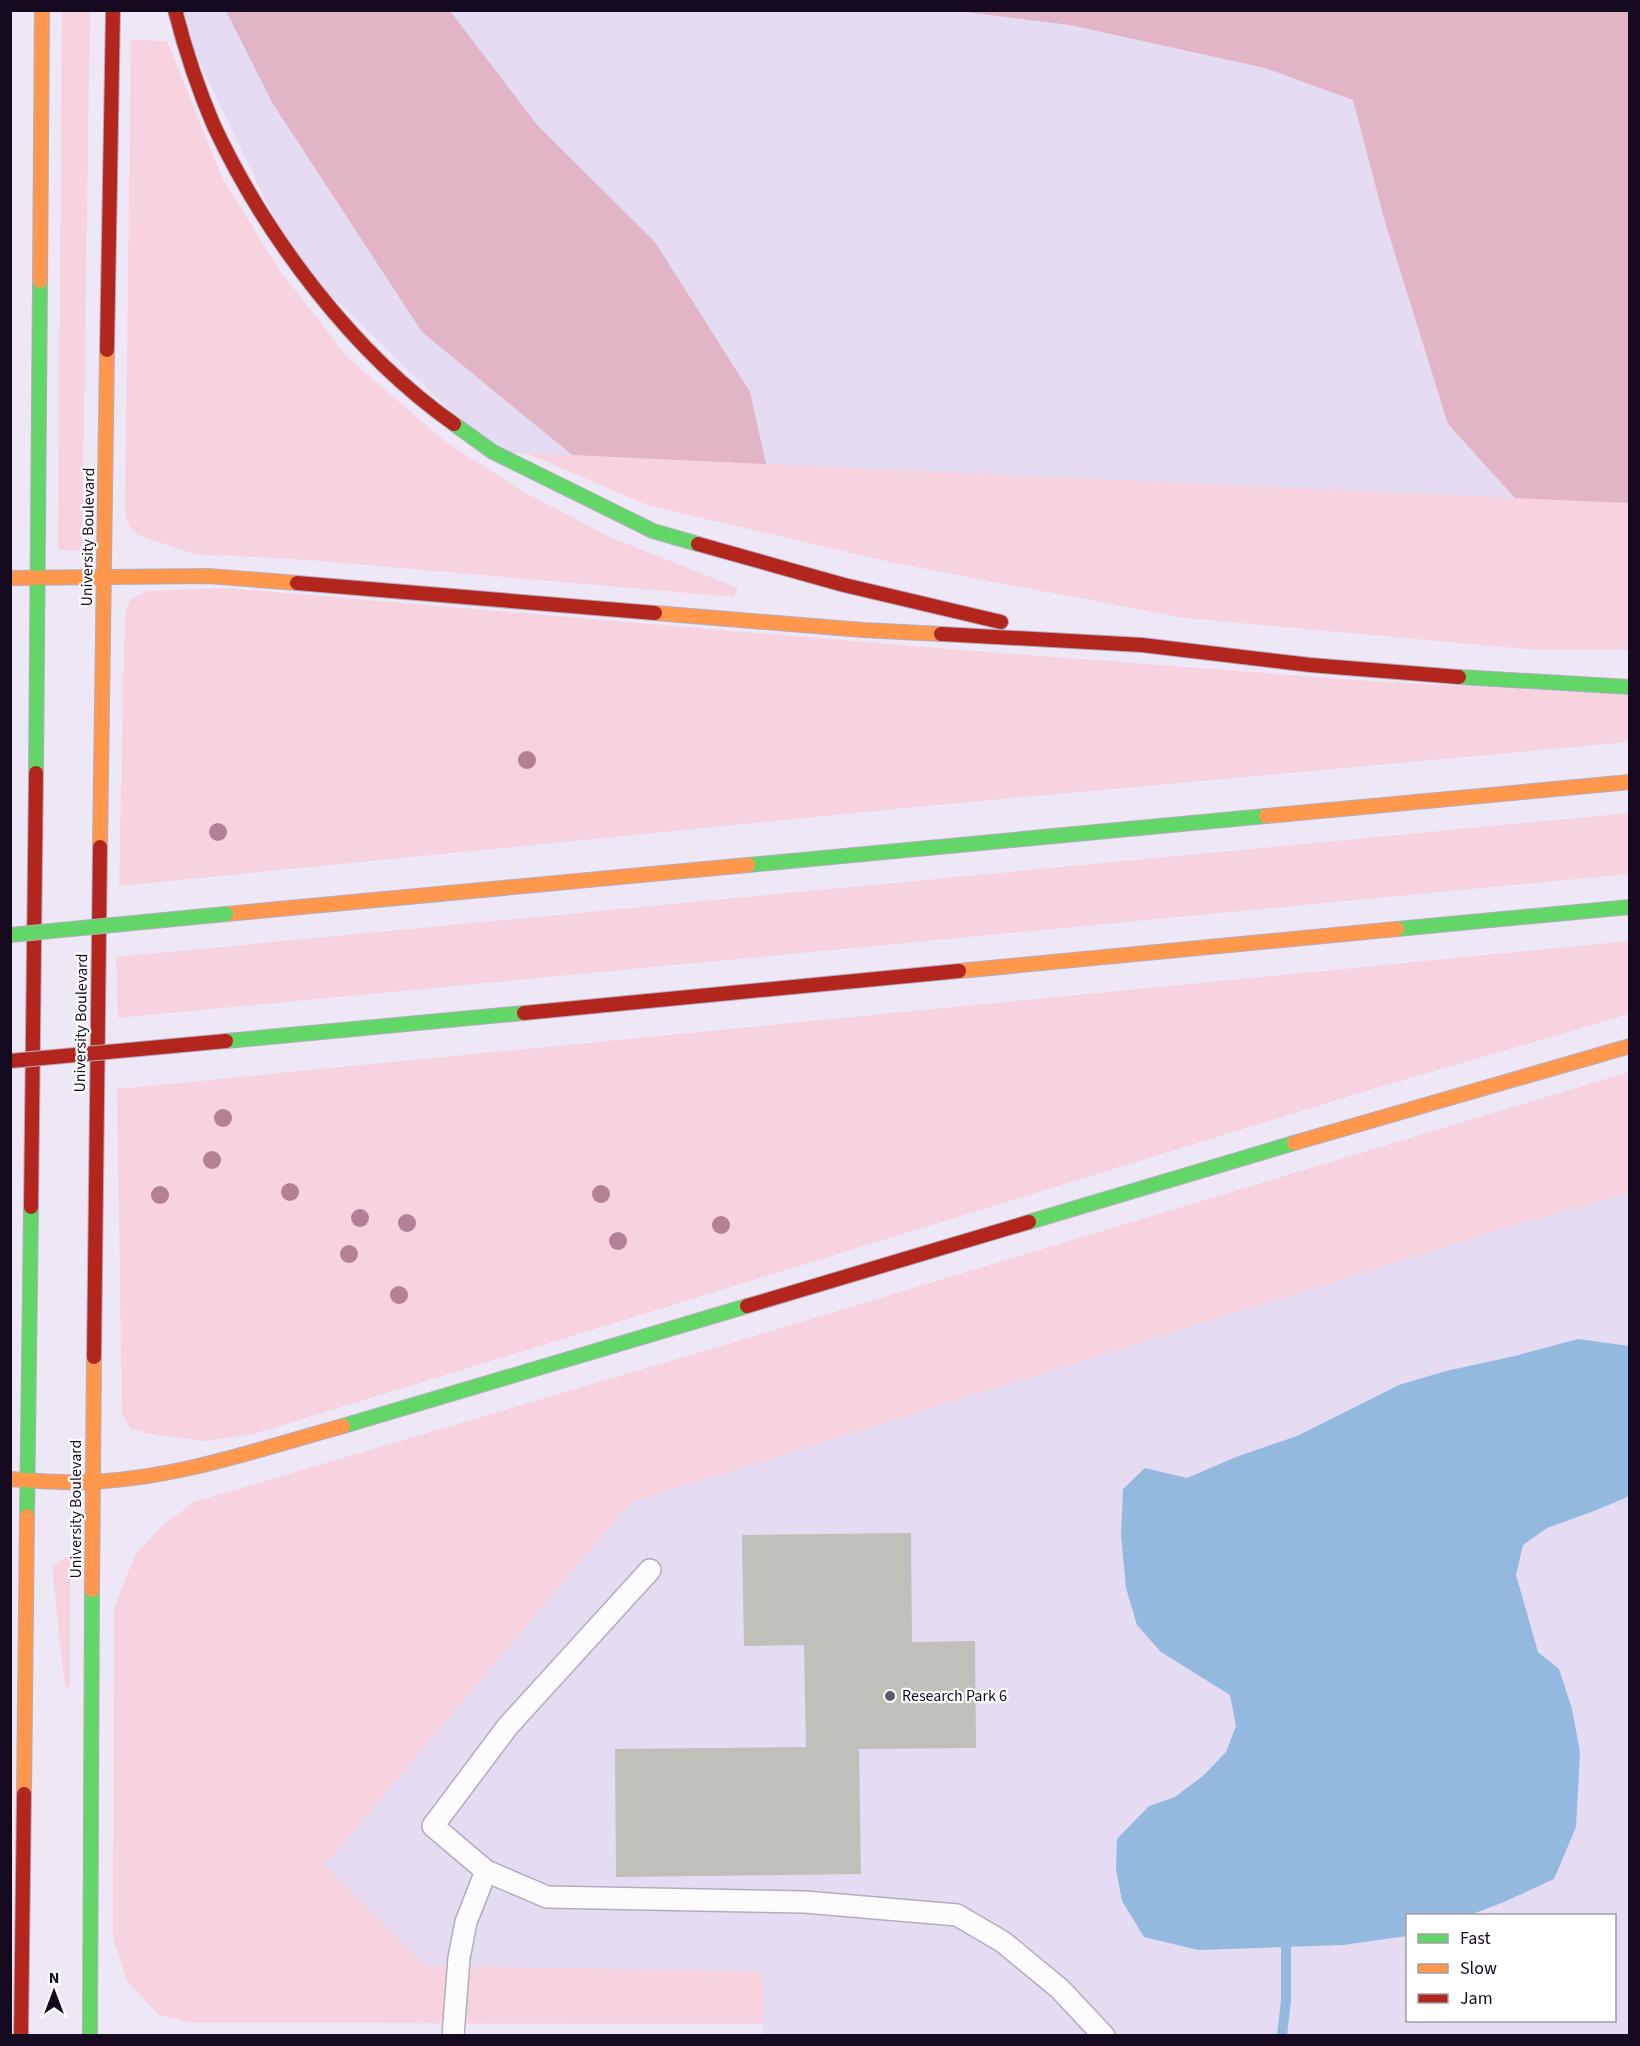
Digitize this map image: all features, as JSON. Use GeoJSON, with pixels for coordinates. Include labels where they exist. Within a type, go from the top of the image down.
{"type":"FeatureCollection","features":[{"type":"Feature","properties":{"kind":"main road"},"geometry":{"type":"LineString","coordinates":[[21,2036],[38,576],[42,10]]}},
{"type":"Feature","properties":{"kind":"main road","name":"University Boulevard"},"geometry":{"type":"LineString","coordinates":[[90,2036],[92,1483],[103,576],[113,10]]}},
{"type":"Feature","properties":{"kind":"main road"},"geometry":{"type":"LineString","coordinates":[[175,10],[184,44],[214,125],[249,192],[294,259],[338,318],[397,380],[493,452],[653,531],[844,585],[995,621],[1142,645],[1321,666],[1484,679],[1629,687]]}},
{"type":"Feature","properties":{"kind":"main road"},"geometry":{"type":"LineString","coordinates":[[10,578],[208,576],[863,630],[1142,645]]}},
{"type":"Feature","properties":{"kind":"main road"},"geometry":{"type":"LineString","coordinates":[[10,934],[1629,782]]}},
{"type":"Feature","properties":{"kind":"main road"},"geometry":{"type":"LineString","coordinates":[[10,1061],[1629,907]]}},
{"type":"Feature","properties":{"kind":"main road"},"geometry":{"type":"LineString","coordinates":[[10,1479],[27,1482],[92,1483],[163,1474],[232,1457],[434,1400],[819,1284],[1629,1046]]}},
{"type":"Feature","properties":{"kind":"lane"},"geometry":{"type":"LineString","coordinates":[[650,1570],[508,1726],[433,1826],[486,1871],[547,1897],[805,1902],[957,1914],[1003,1942],[1060,1989],[1104,2036]]}},
{"type":"Feature","properties":{"kind":"lane"},"geometry":{"type":"LineString","coordinates":[[453,2036],[459,1958],[466,1922],[486,1871]]}},
{"type":"Feature","properties":{"kind":"shaded area"},"geometry":{"type":"Polygon","coordinates":[[[62,11],[90,11],[82,550],[58,550],[62,11]]]}},
{"type":"Feature","properties":{"kind":"shaded area"},"geometry":{"type":"Polygon","coordinates":[[[175,11],[1629,11],[1629,503],[493,452],[294,259],[175,11]]]}},
{"type":"Feature","properties":{"kind":"shaded area"},"geometry":{"type":"Polygon","coordinates":[[[226,11],[450,11],[538,126],[655,242],[750,392],[766,464],[572,455],[422,332],[273,104],[226,11]]]}},
{"type":"Feature","properties":{"kind":"shaded area"},"geometry":{"type":"Polygon","coordinates":[[[959,11],[1629,11],[1629,503],[1515,498],[1448,424],[1385,222],[1353,100],[1265,68],[1070,25],[959,11]]]}},
{"type":"Feature","properties":{"kind":"shaded area"},"geometry":{"type":"Polygon","coordinates":[[[131,40],[167,41],[222,177],[277,267],[348,358],[447,443],[524,492],[610,537],[738,588],[734,597],[309,560],[195,554],[138,535],[129,526],[125,510],[131,40]]]}},
{"type":"Feature","properties":{"kind":"shaded area"},"geometry":{"type":"Polygon","coordinates":[[[526,453],[1629,503],[1629,650],[1537,650],[1185,618],[894,563],[647,505],[526,453]]]}},
{"type":"Feature","properties":{"kind":"shaded area"},"geometry":{"type":"Polygon","coordinates":[[[227,588],[937,648],[1370,681],[1629,695],[1629,742],[915,807],[119,886],[125,615],[130,600],[146,591],[227,588]]]}},
{"type":"Feature","properties":{"kind":"shaded area"},"geometry":{"type":"Polygon","coordinates":[[[1629,813],[1629,874],[118,1018],[116,957],[1629,813]]]}},
{"type":"Feature","properties":{"kind":"shaded area"},"geometry":{"type":"Polygon","coordinates":[[[1629,941],[1629,1014],[1376,1088],[254,1434],[205,1441],[155,1435],[131,1429],[122,1415],[117,1089],[1629,941]]]}},
{"type":"Feature","properties":{"kind":"shaded area"},"geometry":{"type":"Polygon","coordinates":[[[1629,1072],[1629,1194],[1525,1222],[630,1503],[325,1865],[426,1966],[762,1971],[763,2024],[191,2023],[159,2015],[127,1981],[113,1938],[114,1608],[135,1555],[163,1525],[194,1502],[741,1340],[1629,1072]]]}},
{"type":"Feature","properties":{"kind":"shaded area"},"geometry":{"type":"Polygon","coordinates":[[[1629,1194],[1629,2035],[763,2035],[762,1971],[426,1966],[325,1865],[630,1503],[1525,1222],[1629,1194]]]}},
{"type":"Feature","properties":{"kind":"shaded area"},"geometry":{"type":"Polygon","coordinates":[[[70,1554],[70,1687],[65,1687],[52,1566],[70,1554]]]}},
{"type":"Feature","properties":{"kind":"water"},"geometry":{"type":"Polygon","coordinates":[[[1578,1339],[1629,1346],[1630,1496],[1547,1528],[1523,1545],[1516,1575],[1538,1652],[1559,1669],[1572,1709],[1580,1752],[1576,1827],[1554,1879],[1473,1914],[1406,1914],[1406,1936],[1343,1945],[1198,1950],[1144,1937],[1122,1901],[1116,1869],[1117,1839],[1149,1806],[1175,1797],[1204,1775],[1226,1752],[1236,1726],[1230,1695],[1161,1652],[1137,1625],[1126,1588],[1121,1535],[1123,1489],[1145,1468],[1187,1478],[1236,1457],[1297,1436],[1399,1385],[1446,1371],[1578,1339]]]}},
{"type":"Feature","properties":{"kind":"building","name":"Research Park 6"},"geometry":{"type":"Polygon","coordinates":[[[911,1533],[912,1642],[975,1641],[976,1748],[859,1749],[861,1874],[616,1877],[615,1749],[806,1747],[804,1645],[744,1646],[742,1535],[911,1533]]]}},
{"type":"Feature","properties":{"kind":"waterway"},"geometry":{"type":"LineString","coordinates":[[1282,2036],[1286,2000],[1286,1948]]}},
{"type":"Feature","properties":{"kind":"traffic: fast"},"geometry":{"type":"LineString","coordinates":[[36,773],[40,281]]}},
{"type":"Feature","properties":{"kind":"traffic: fast"},"geometry":{"type":"LineString","coordinates":[[454,424],[493,452],[653,531],[698,544]]}},
{"type":"Feature","properties":{"kind":"traffic: fast"},"geometry":{"type":"LineString","coordinates":[[1459,677],[1630,687]]}},
{"type":"Feature","properties":{"kind":"traffic: fast"},"geometry":{"type":"LineString","coordinates":[[748,865],[1266,816]]}},
{"type":"Feature","properties":{"kind":"traffic: fast"},"geometry":{"type":"LineString","coordinates":[[1397,929],[1630,907]]}},
{"type":"Feature","properties":{"kind":"traffic: fast"},"geometry":{"type":"LineString","coordinates":[[10,935],[226,914]]}},
{"type":"Feature","properties":{"kind":"traffic: fast"},"geometry":{"type":"LineString","coordinates":[[226,1041],[524,1013]]}},
{"type":"Feature","properties":{"kind":"traffic: fast"},"geometry":{"type":"LineString","coordinates":[[1029,1222],[1294,1143]]}},
{"type":"Feature","properties":{"kind":"traffic: fast"},"geometry":{"type":"LineString","coordinates":[[27,1516],[31,1207]]}},
{"type":"Feature","properties":{"kind":"traffic: fast"},"geometry":{"type":"LineString","coordinates":[[343,1426],[747,1306]]}},
{"type":"Feature","properties":{"kind":"traffic: fast"},"geometry":{"type":"LineString","coordinates":[[90,2036],[92,1590]]}},
{"type":"Feature","properties":{"kind":"traffic: slow"},"geometry":{"type":"LineString","coordinates":[[40,281],[42,10]]}},
{"type":"Feature","properties":{"kind":"traffic: slow"},"geometry":{"type":"LineString","coordinates":[[100,847],[107,350]]}},
{"type":"Feature","properties":{"kind":"traffic: slow"},"geometry":{"type":"LineString","coordinates":[[10,578],[208,576],[297,583]]}},
{"type":"Feature","properties":{"kind":"traffic: slow"},"geometry":{"type":"LineString","coordinates":[[655,613],[941,634]]}},
{"type":"Feature","properties":{"kind":"traffic: slow"},"geometry":{"type":"LineString","coordinates":[[1266,816],[1630,782]]}},
{"type":"Feature","properties":{"kind":"traffic: slow"},"geometry":{"type":"LineString","coordinates":[[226,914],[748,865]]}},
{"type":"Feature","properties":{"kind":"traffic: slow"},"geometry":{"type":"LineString","coordinates":[[959,971],[1397,929]]}},
{"type":"Feature","properties":{"kind":"traffic: slow"},"geometry":{"type":"LineString","coordinates":[[1294,1143],[1630,1046]]}},
{"type":"Feature","properties":{"kind":"traffic: slow"},"geometry":{"type":"LineString","coordinates":[[92,1590],[94,1357]]}},
{"type":"Feature","properties":{"kind":"traffic: slow"},"geometry":{"type":"LineString","coordinates":[[10,1479],[88,1482],[153,1475],[217,1462],[343,1426]]}},
{"type":"Feature","properties":{"kind":"traffic: slow"},"geometry":{"type":"LineString","coordinates":[[24,1794],[27,1516]]}},
{"type":"Feature","properties":{"kind":"traffic: jam"},"geometry":{"type":"LineString","coordinates":[[107,350],[113,10]]}},
{"type":"Feature","properties":{"kind":"traffic: jam"},"geometry":{"type":"LineString","coordinates":[[175,10],[192,69],[214,126],[235,168],[286,250],[347,328],[381,363],[454,424]]}},
{"type":"Feature","properties":{"kind":"traffic: jam"},"geometry":{"type":"LineString","coordinates":[[698,544],[844,585],[1001,622]]}},
{"type":"Feature","properties":{"kind":"traffic: jam"},"geometry":{"type":"LineString","coordinates":[[297,583],[655,613]]}},
{"type":"Feature","properties":{"kind":"traffic: jam"},"geometry":{"type":"LineString","coordinates":[[941,634],[1142,645],[1310,665],[1459,677]]}},
{"type":"Feature","properties":{"kind":"traffic: jam"},"geometry":{"type":"LineString","coordinates":[[31,1207],[36,773]]}},
{"type":"Feature","properties":{"kind":"traffic: jam"},"geometry":{"type":"LineString","coordinates":[[94,1357],[100,847]]}},
{"type":"Feature","properties":{"kind":"traffic: jam"},"geometry":{"type":"LineString","coordinates":[[524,1013],[959,971]]}},
{"type":"Feature","properties":{"kind":"traffic: jam"},"geometry":{"type":"LineString","coordinates":[[10,1061],[226,1041]]}},
{"type":"Feature","properties":{"kind":"traffic: jam"},"geometry":{"type":"LineString","coordinates":[[747,1306],[1029,1222]]}},
{"type":"Feature","properties":{"kind":"traffic: jam"},"geometry":{"type":"LineString","coordinates":[[21,2036],[24,1794]]}},
{"type":"Feature","properties":{"kind":"place","name":"Research Park 6"},"geometry":{"type":"Point","coordinates":[890,1696]}}]}
